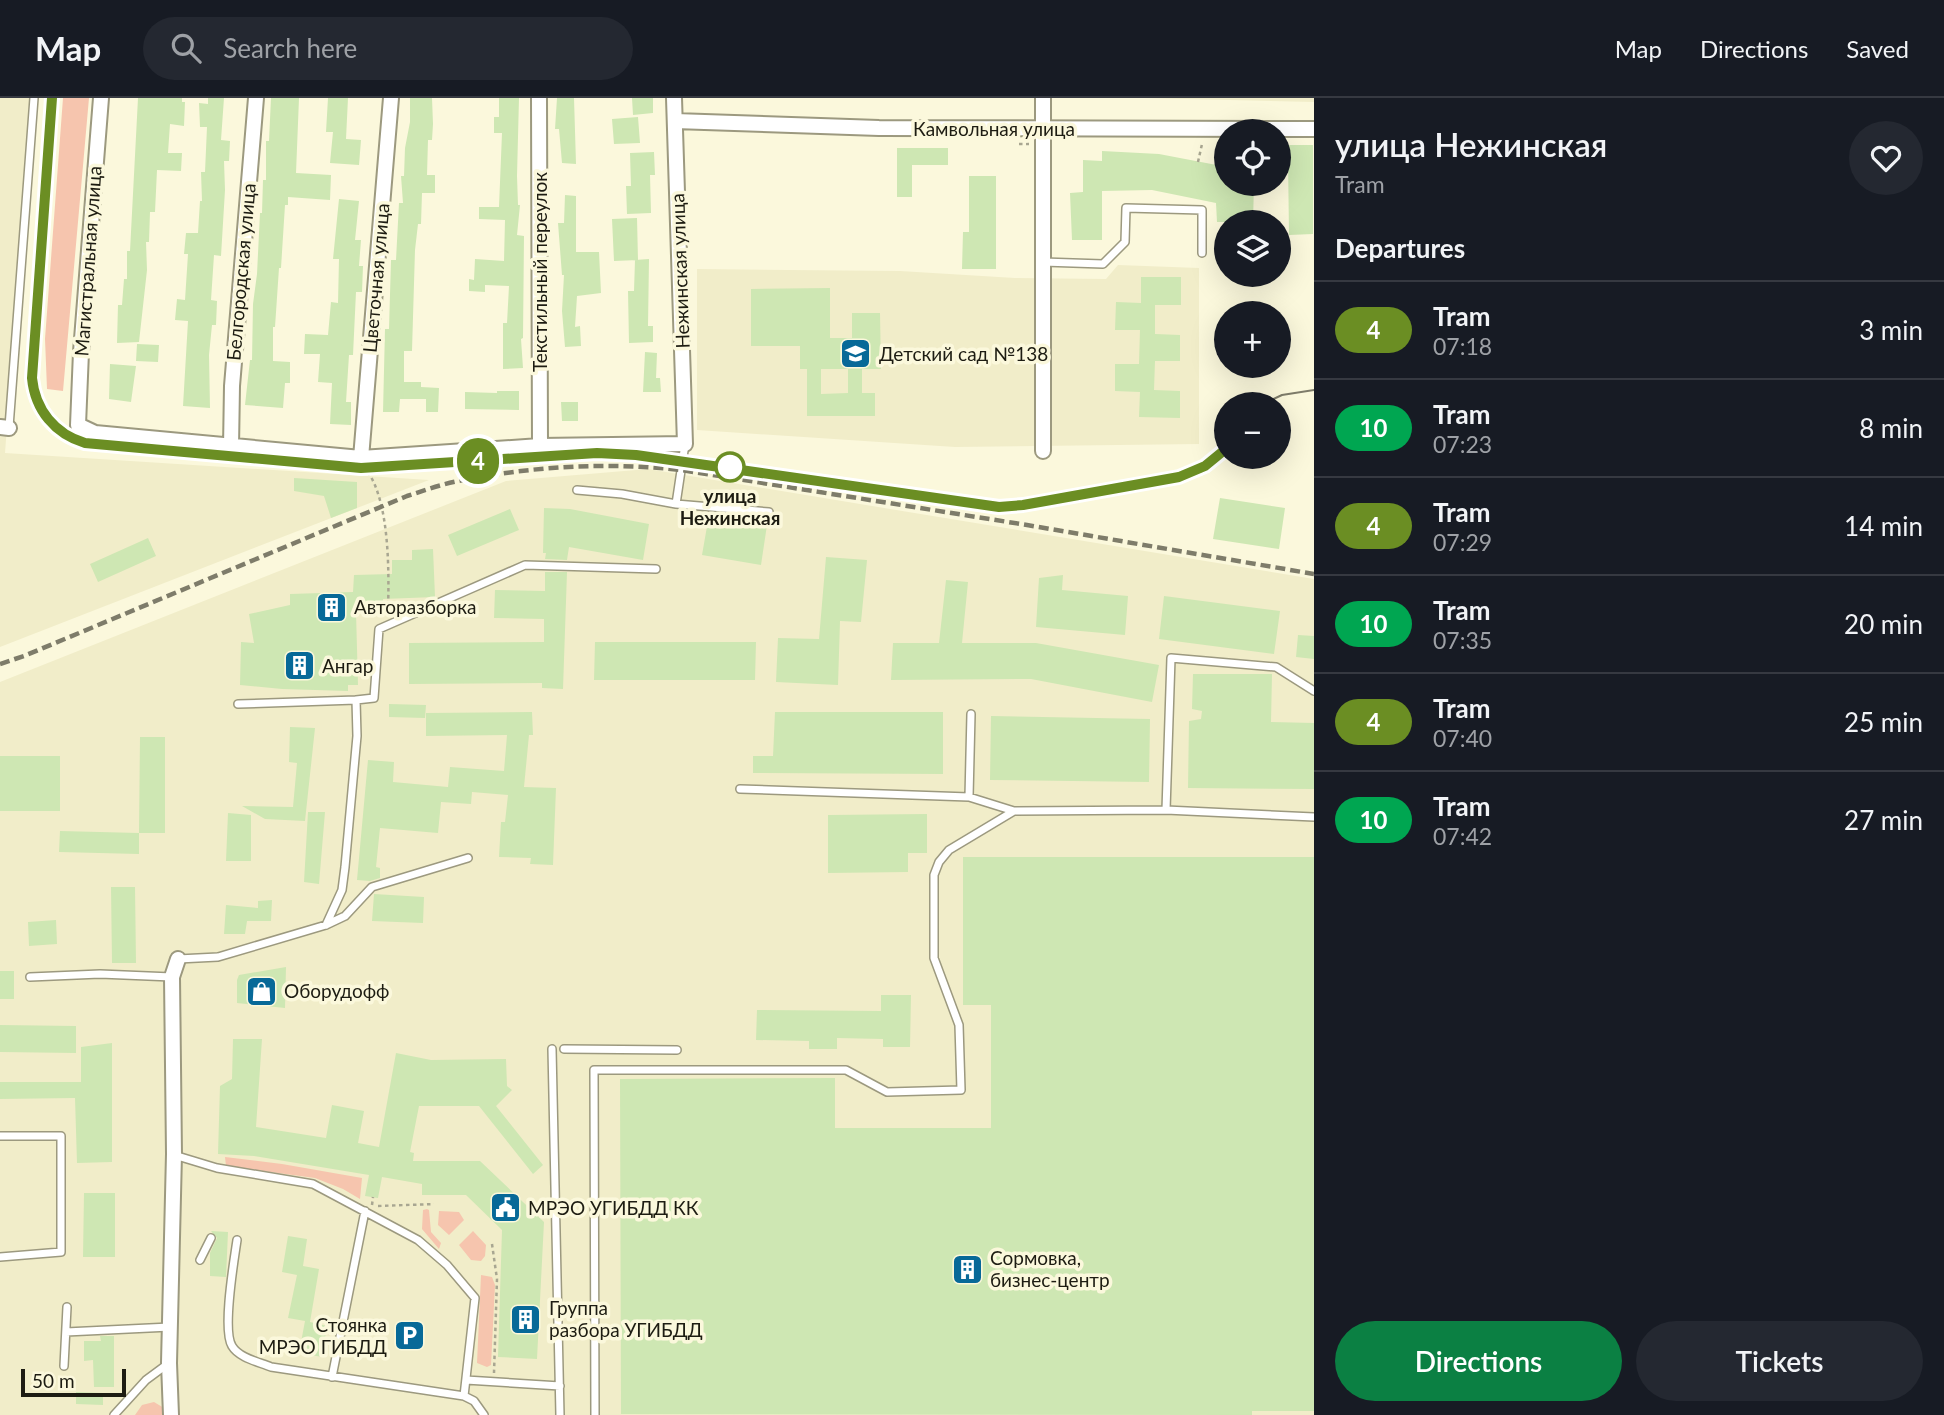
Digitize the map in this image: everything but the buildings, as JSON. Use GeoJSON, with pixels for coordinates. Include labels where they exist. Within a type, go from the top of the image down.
{"type":"FeatureCollection","features":[{"type":"Feature","properties":{"kind":"street","name":"Магистральная улица"},"geometry":{"type":"LineString","coordinates":[[101,98],[81,352],[78,425],[95,433],[231,447]]}},
{"type":"Feature","properties":{"kind":"street","name":"Белгородская улица"},"geometry":{"type":"LineString","coordinates":[[231,447],[232,386],[256,98]]}},
{"type":"Feature","properties":{"kind":"street","name":"Цветочная улица"},"geometry":{"type":"LineString","coordinates":[[361,458],[391,98]]}},
{"type":"Feature","properties":{"kind":"street","name":"Текстильный переулок"},"geometry":{"type":"LineString","coordinates":[[539,98],[540,446]]}},
{"type":"Feature","properties":{"kind":"street","name":"Нежинская улица"},"geometry":{"type":"LineString","coordinates":[[674,98],[685,444]]}},
{"type":"Feature","properties":{"kind":"street"},"geometry":{"type":"LineString","coordinates":[[1043,98],[1043,451]]}},
{"type":"Feature","properties":{"kind":"street","name":"Камвольная улица"},"geometry":{"type":"LineString","coordinates":[[675,121],[879,128],[1314,129]]}},
{"type":"Feature","properties":{"kind":"street"},"geometry":{"type":"LineString","coordinates":[[231,447],[361,458],[540,446],[685,444]]}},
{"type":"Feature","properties":{"kind":"street"},"geometry":{"type":"LineString","coordinates":[[171,1415],[174,1154],[172,977],[178,959]]}},
{"type":"Feature","properties":{"kind":"lane"},"geometry":{"type":"LineString","coordinates":[[5,428],[34,98]]}},
{"type":"Feature","properties":{"kind":"lane"},"geometry":{"type":"LineString","coordinates":[[1042,262],[1103,264],[1125,242],[1126,208],[1202,210],[1202,253]]}},
{"type":"Feature","properties":{"kind":"lane"},"geometry":{"type":"LineString","coordinates":[[676,504],[685,444]]}},
{"type":"Feature","properties":{"kind":"lane"},"geometry":{"type":"LineString","coordinates":[[577,490],[622,494],[676,504],[769,512]]}},
{"type":"Feature","properties":{"kind":"lane"},"geometry":{"type":"LineString","coordinates":[[238,704],[374,698],[379,629],[525,565],[656,569]]}},
{"type":"Feature","properties":{"kind":"lane"},"geometry":{"type":"LineString","coordinates":[[1166,810],[1171,658],[1276,667],[1314,691]]}},
{"type":"Feature","properties":{"kind":"lane"},"geometry":{"type":"LineString","coordinates":[[326,925],[342,890],[357,736],[356,700]]}},
{"type":"Feature","properties":{"kind":"lane"},"geometry":{"type":"LineString","coordinates":[[969,797],[971,714]]}},
{"type":"Feature","properties":{"kind":"lane"},"geometry":{"type":"LineString","coordinates":[[740,789],[969,797],[1014,811],[1166,810],[1314,817]]}},
{"type":"Feature","properties":{"kind":"lane"},"geometry":{"type":"LineString","coordinates":[[596,1415],[594,1070],[846,1070],[887,1092],[961,1090],[959,1025],[934,958],[934,875],[939,862],[949,850],[1014,811]]}},
{"type":"Feature","properties":{"kind":"lane"},"geometry":{"type":"LineString","coordinates":[[178,959],[218,957],[326,925],[345,916],[372,887],[468,858]]}},
{"type":"Feature","properties":{"kind":"lane"},"geometry":{"type":"LineString","coordinates":[[30,977],[100,974],[172,977]]}},
{"type":"Feature","properties":{"kind":"lane"},"geometry":{"type":"LineString","coordinates":[[552,1049],[560,1415]]}},
{"type":"Feature","properties":{"kind":"lane"},"geometry":{"type":"LineString","coordinates":[[564,1049],[677,1051]]}},
{"type":"Feature","properties":{"kind":"lane"},"geometry":{"type":"LineString","coordinates":[[0,1136],[61,1136],[61,1252],[0,1257]]}},
{"type":"Feature","properties":{"kind":"lane"},"geometry":{"type":"LineString","coordinates":[[174,1154],[217,1168],[313,1184],[418,1240],[447,1265],[475,1298],[464,1396]]}},
{"type":"Feature","properties":{"kind":"lane"},"geometry":{"type":"LineString","coordinates":[[332,1377],[365,1211]]}},
{"type":"Feature","properties":{"kind":"lane"},"geometry":{"type":"LineString","coordinates":[[200,1260],[211,1238]]}},
{"type":"Feature","properties":{"kind":"lane"},"geometry":{"type":"LineString","coordinates":[[237,1240],[231,1279],[228,1337],[232,1347],[242,1355],[271,1367],[464,1396],[474,1401],[484,1415]]}},
{"type":"Feature","properties":{"kind":"lane"},"geometry":{"type":"LineString","coordinates":[[64,1366],[67,1307]]}},
{"type":"Feature","properties":{"kind":"lane"},"geometry":{"type":"LineString","coordinates":[[66,1332],[100,1328],[171,1327]]}},
{"type":"Feature","properties":{"kind":"lane"},"geometry":{"type":"LineString","coordinates":[[114,1415],[146,1380],[170,1363]]}},
{"type":"Feature","properties":{"kind":"lane"},"geometry":{"type":"LineString","coordinates":[[466,1380],[560,1386]]}},
{"type":"Feature","properties":{"kind":"path"},"geometry":{"type":"LineString","coordinates":[[1019,144],[1036,144]]}},
{"type":"Feature","properties":{"kind":"path"},"geometry":{"type":"LineString","coordinates":[[1198,162],[1202,144]]}},
{"type":"Feature","properties":{"kind":"path"},"geometry":{"type":"LineString","coordinates":[[368,472],[377,484],[387,539],[388,614]]}},
{"type":"Feature","properties":{"kind":"path"},"geometry":{"type":"LineString","coordinates":[[365,1211],[381,1205],[434,1204]]}},
{"type":"Feature","properties":{"kind":"path"},"geometry":{"type":"LineString","coordinates":[[492,1244],[497,1279],[494,1381]]}},
{"type":"Feature","properties":{"kind":"shaded area"},"geometry":{"type":"Polygon","coordinates":[[[0,98],[31,98],[5,453],[429,480],[0,647],[0,98]]]}},
{"type":"Feature","properties":{"kind":"shaded area"},"geometry":{"type":"Polygon","coordinates":[[[63,98],[89,98],[63,391],[47,389],[45,339],[63,98]]]}},
{"type":"Feature","properties":{"kind":"shaded area"},"geometry":{"type":"Polygon","coordinates":[[[1143,98],[1314,98],[1314,102],[1143,98]]]}},
{"type":"Feature","properties":{"kind":"shaded area","name":"Детский сад №138"},"geometry":{"type":"Polygon","coordinates":[[[1118,265],[1199,268],[1199,444],[955,447],[697,430],[697,269],[900,271],[1015,278],[1106,279],[1118,265]]]}},
{"type":"Feature","properties":{"kind":"shaded area"},"geometry":{"type":"Polygon","coordinates":[[[648,469],[1314,579],[1314,1415],[0,1415],[0,682],[506,481],[648,469]]]}},
{"type":"Feature","properties":{"kind":"shaded area"},"geometry":{"type":"Polygon","coordinates":[[[225,1157],[362,1178],[360,1199],[315,1178],[226,1166],[225,1157]]]}},
{"type":"Feature","properties":{"kind":"shaded area"},"geometry":{"type":"Polygon","coordinates":[[[427,1209],[431,1232],[441,1243],[439,1249],[422,1229],[423,1210],[427,1209]]]}},
{"type":"Feature","properties":{"kind":"shaded area"},"geometry":{"type":"Polygon","coordinates":[[[439,1211],[459,1212],[464,1220],[449,1235],[438,1225],[439,1211]]]}},
{"type":"Feature","properties":{"kind":"shaded area"},"geometry":{"type":"Polygon","coordinates":[[[473,1231],[486,1245],[485,1256],[481,1261],[471,1260],[459,1245],[473,1231]]]}},
{"type":"Feature","properties":{"kind":"shaded area"},"geometry":{"type":"Polygon","coordinates":[[[481,1275],[492,1277],[495,1285],[491,1365],[487,1367],[477,1363],[481,1275]]]}},
{"type":"Feature","properties":{"kind":"shaded area"},"geometry":{"type":"Polygon","coordinates":[[[154,1402],[164,1408],[164,1415],[135,1415],[142,1405],[154,1402]]]}},
{"type":"Feature","properties":{"kind":"tram line"},"geometry":{"type":"LineString","coordinates":[[52,98],[32,375],[43,412],[60,431],[85,443],[361,468],[597,453],[664,457],[999,507],[1179,477],[1205,466],[1214,459]]}},
{"type":"Feature","properties":{"kind":"tram line","name":"4"},"geometry":{"type":"LineString","coordinates":[[52,98],[32,378],[37,400],[50,422],[63,433],[85,443],[361,468],[597,453],[636,455],[999,507],[1032,504],[1179,477],[1214,459]]}},
{"type":"Feature","properties":{"kind":"tram line"},"geometry":{"type":"LineString","coordinates":[[1291,394],[1314,390]]}},
{"type":"Feature","properties":{"kind":"railway"},"geometry":{"type":"LineString","coordinates":[[0,664],[407,496],[457,481],[545,469],[627,466],[681,470],[1314,574]]}},
{"type":"Feature","properties":{"kind":"place","name":"Детский сад №138"},"geometry":{"type":"Point","coordinates":[856,354]}},
{"type":"Feature","properties":{"kind":"place","name":"улица Нежинская"},"geometry":{"type":"Point","coordinates":[730,467]}},
{"type":"Feature","properties":{"kind":"place","name":"Авторазборка"},"geometry":{"type":"Point","coordinates":[331,607]}},
{"type":"Feature","properties":{"kind":"place","name":"Ангар"},"geometry":{"type":"Point","coordinates":[299,666]}},
{"type":"Feature","properties":{"kind":"place","name":"Оборудофф"},"geometry":{"type":"Point","coordinates":[261,991]}},
{"type":"Feature","properties":{"kind":"place","name":"МРЭО УГИБДД КК"},"geometry":{"type":"Point","coordinates":[505,1208]}},
{"type":"Feature","properties":{"kind":"place","name":"Сормовка, бизнес-центр"},"geometry":{"type":"Point","coordinates":[967,1269]}},
{"type":"Feature","properties":{"kind":"place","name":"Группа разбора УГИБДД"},"geometry":{"type":"Point","coordinates":[526,1319]}},
{"type":"Feature","properties":{"kind":"place","name":"Стоянка МРЭО ГИБДД"},"geometry":{"type":"Point","coordinates":[410,1336]}}]}
